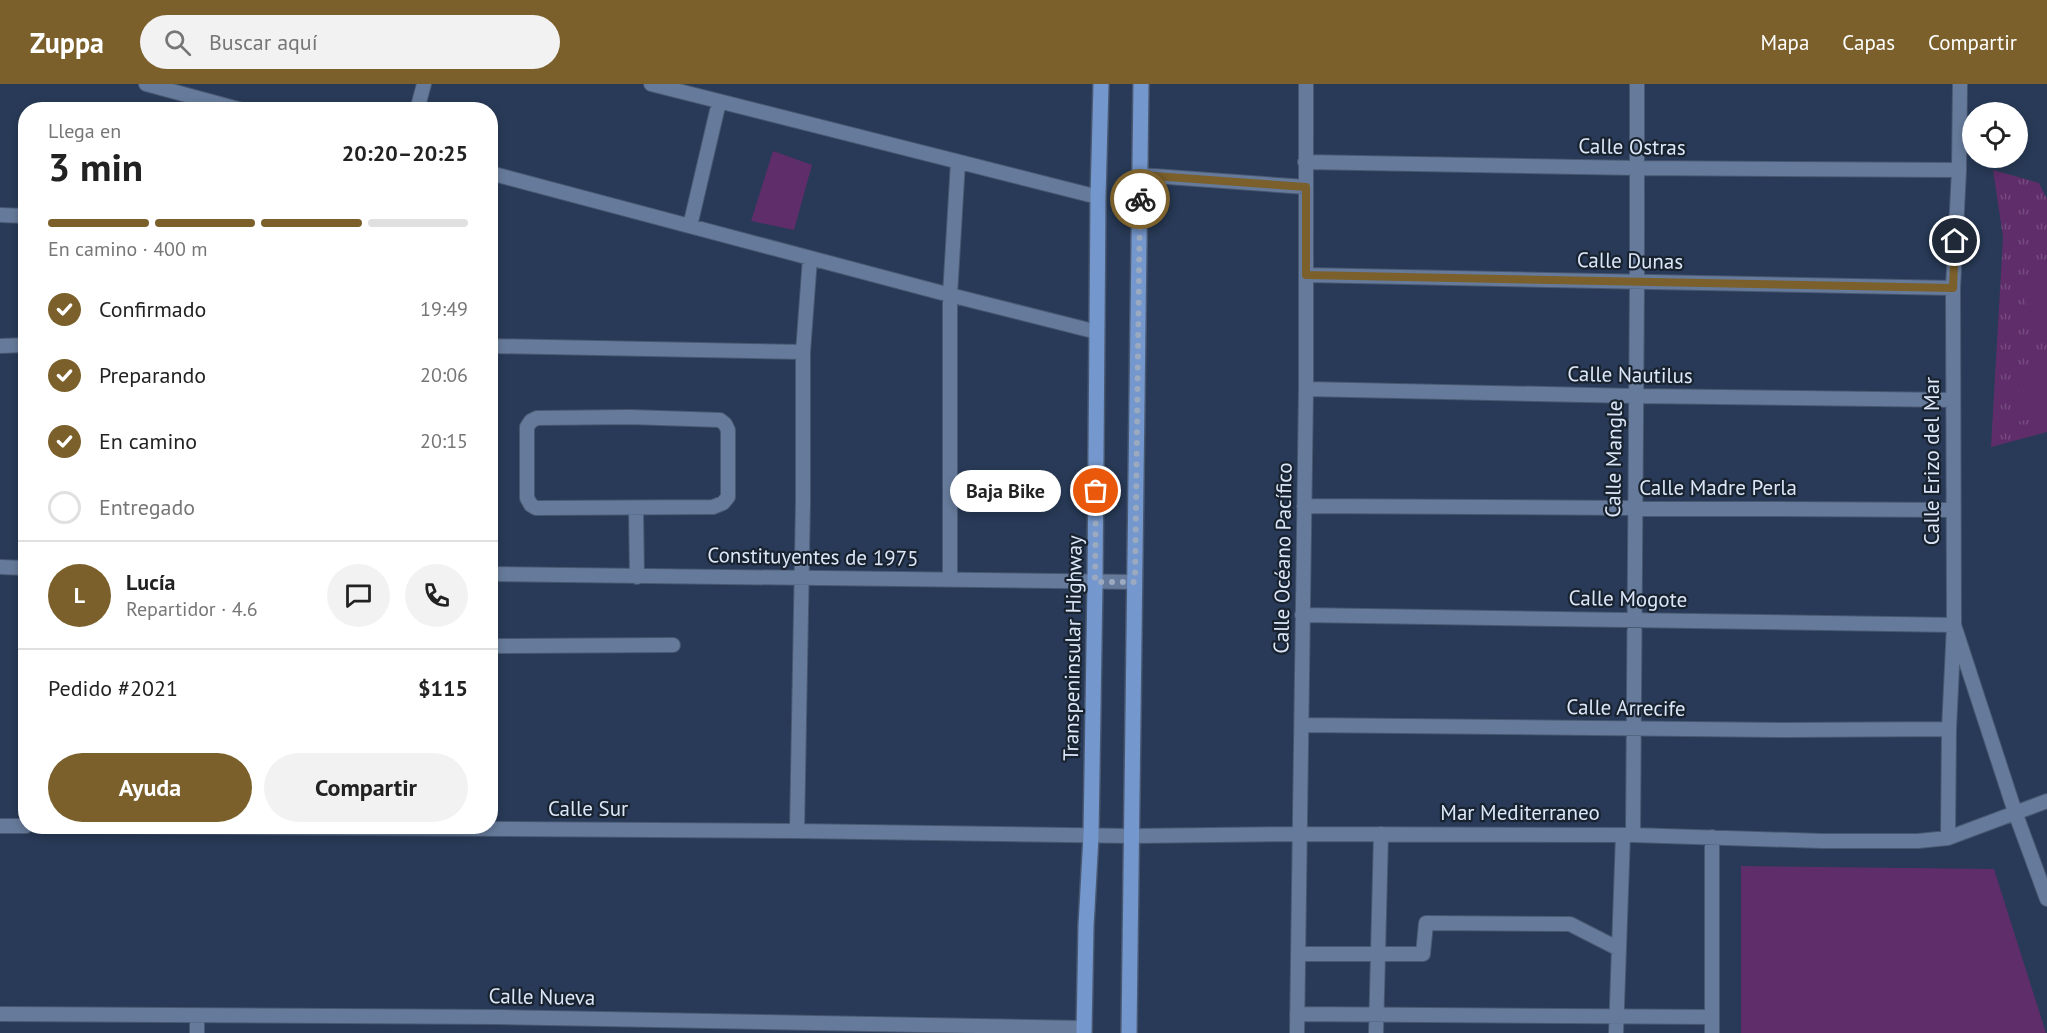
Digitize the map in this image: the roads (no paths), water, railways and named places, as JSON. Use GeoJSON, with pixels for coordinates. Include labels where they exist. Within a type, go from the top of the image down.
{"type":"FeatureCollection","features":[{"type":"Feature","properties":{"kind":"main road","name":"Transpeninsular Highway"},"geometry":{"type":"LineString","coordinates":[[1084,1030],[1091,836],[1101,84]]}},
{"type":"Feature","properties":{"kind":"main road"},"geometry":{"type":"LineString","coordinates":[[1130,1033],[1141,84]]}},
{"type":"Feature","properties":{"kind":"street"},"geometry":{"type":"LineString","coordinates":[[146,84],[192,90],[222,102]]}},
{"type":"Feature","properties":{"kind":"street"},"geometry":{"type":"LineString","coordinates":[[419,102],[424,84]]}},
{"type":"Feature","properties":{"kind":"street"},"geometry":{"type":"LineString","coordinates":[[651,84],[1098,197]]}},
{"type":"Feature","properties":{"kind":"street","name":"Calle Océano Pacífico"},"geometry":{"type":"LineString","coordinates":[[1297,1033],[1306,389],[1306,84]]}},
{"type":"Feature","properties":{"kind":"street","name":"Calle Mangle"},"geometry":{"type":"LineString","coordinates":[[1616,1033],[1632,730],[1637,84]]}},
{"type":"Feature","properties":{"kind":"street","name":"Calle Erizo del Mar"},"geometry":{"type":"LineString","coordinates":[[1948,838],[1949,729],[1954,625],[1953,288],[1959,170],[1960,84]]}},
{"type":"Feature","properties":{"kind":"street"},"geometry":{"type":"LineString","coordinates":[[690,226],[719,102]]}},
{"type":"Feature","properties":{"kind":"street"},"geometry":{"type":"LineString","coordinates":[[950,579],[950,295],[957,162]]}},
{"type":"Feature","properties":{"kind":"street","name":"Calle Ostras"},"geometry":{"type":"LineString","coordinates":[[1305,162],[1636,168],[1959,170]]}},
{"type":"Feature","properties":{"kind":"street"},"geometry":{"type":"LineString","coordinates":[[498,175],[1097,332]]}},
{"type":"Feature","properties":{"kind":"street"},"geometry":{"type":"LineString","coordinates":[[1140,175],[1306,187]]}},
{"type":"Feature","properties":{"kind":"street"},"geometry":{"type":"LineString","coordinates":[[0,215],[18,216]]}},
{"type":"Feature","properties":{"kind":"street"},"geometry":{"type":"LineString","coordinates":[[797,831],[803,501],[803,352],[810,258]]}},
{"type":"Feature","properties":{"kind":"street","name":"Calle Dunas"},"geometry":{"type":"LineString","coordinates":[[1306,275],[1953,288]]}},
{"type":"Feature","properties":{"kind":"street"},"geometry":{"type":"LineString","coordinates":[[0,346],[18,345]]}},
{"type":"Feature","properties":{"kind":"street"},"geometry":{"type":"LineString","coordinates":[[498,346],[803,352]]}},
{"type":"Feature","properties":{"kind":"street","name":"Calle Nautilus"},"geometry":{"type":"LineString","coordinates":[[1306,389],[1953,400]]}},
{"type":"Feature","properties":{"kind":"street"},"geometry":{"type":"LineString","coordinates":[[630,417],[720,420],[725,424],[728,430],[728,497],[723,503],[713,507],[636,509],[536,508],[531,505],[528,498],[527,427],[531,421],[537,418],[630,417]]}},
{"type":"Feature","properties":{"kind":"street","name":"Calle Madre Perla"},"geometry":{"type":"LineString","coordinates":[[1304,506],[1953,510]]}},
{"type":"Feature","properties":{"kind":"street"},"geometry":{"type":"LineString","coordinates":[[636,509],[637,577]]}},
{"type":"Feature","properties":{"kind":"street"},"geometry":{"type":"LineString","coordinates":[[0,567],[18,568]]}},
{"type":"Feature","properties":{"kind":"street","name":"Constituyentes de 1975"},"geometry":{"type":"LineString","coordinates":[[498,574],[1135,582]]}},
{"type":"Feature","properties":{"kind":"street","name":"Calle Mogote"},"geometry":{"type":"LineString","coordinates":[[1302,615],[1954,625]]}},
{"type":"Feature","properties":{"kind":"street"},"geometry":{"type":"LineString","coordinates":[[1954,625],[2015,812],[2047,899]]}},
{"type":"Feature","properties":{"kind":"street"},"geometry":{"type":"LineString","coordinates":[[498,646],[673,645]]}},
{"type":"Feature","properties":{"kind":"street","name":"Calle Arrecife"},"geometry":{"type":"LineString","coordinates":[[1302,726],[1632,730],[1949,729]]}},
{"type":"Feature","properties":{"kind":"street","name":"Mar Mediterraneo"},"geometry":{"type":"LineString","coordinates":[[1091,836],[1628,835],[1918,841],[1948,838],[2047,801]]}},
{"type":"Feature","properties":{"kind":"street"},"geometry":{"type":"LineString","coordinates":[[0,826],[18,826]]}},
{"type":"Feature","properties":{"kind":"street","name":"Calle Sur"},"geometry":{"type":"LineString","coordinates":[[498,829],[1091,836]]}},
{"type":"Feature","properties":{"kind":"street"},"geometry":{"type":"LineString","coordinates":[[1376,1033],[1381,834]]}},
{"type":"Feature","properties":{"kind":"street"},"geometry":{"type":"LineString","coordinates":[[1712,837],[1712,1033]]}},
{"type":"Feature","properties":{"kind":"street"},"geometry":{"type":"LineString","coordinates":[[1298,954],[1424,954],[1426,923],[1570,924],[1619,950]]}},
{"type":"Feature","properties":{"kind":"street","name":"Calle Nueva"},"geometry":{"type":"LineString","coordinates":[[0,1014],[510,1018],[780,1028],[1084,1030]]}},
{"type":"Feature","properties":{"kind":"street"},"geometry":{"type":"LineString","coordinates":[[1297,1014],[1712,1017]]}},
{"type":"Feature","properties":{"kind":"street"},"geometry":{"type":"LineString","coordinates":[[196,1015],[197,1033]]}},
{"type":"Feature","properties":{"kind":"place","name":"Baja Bike"},"geometry":{"type":"Point","coordinates":[1096,491]}}]}
